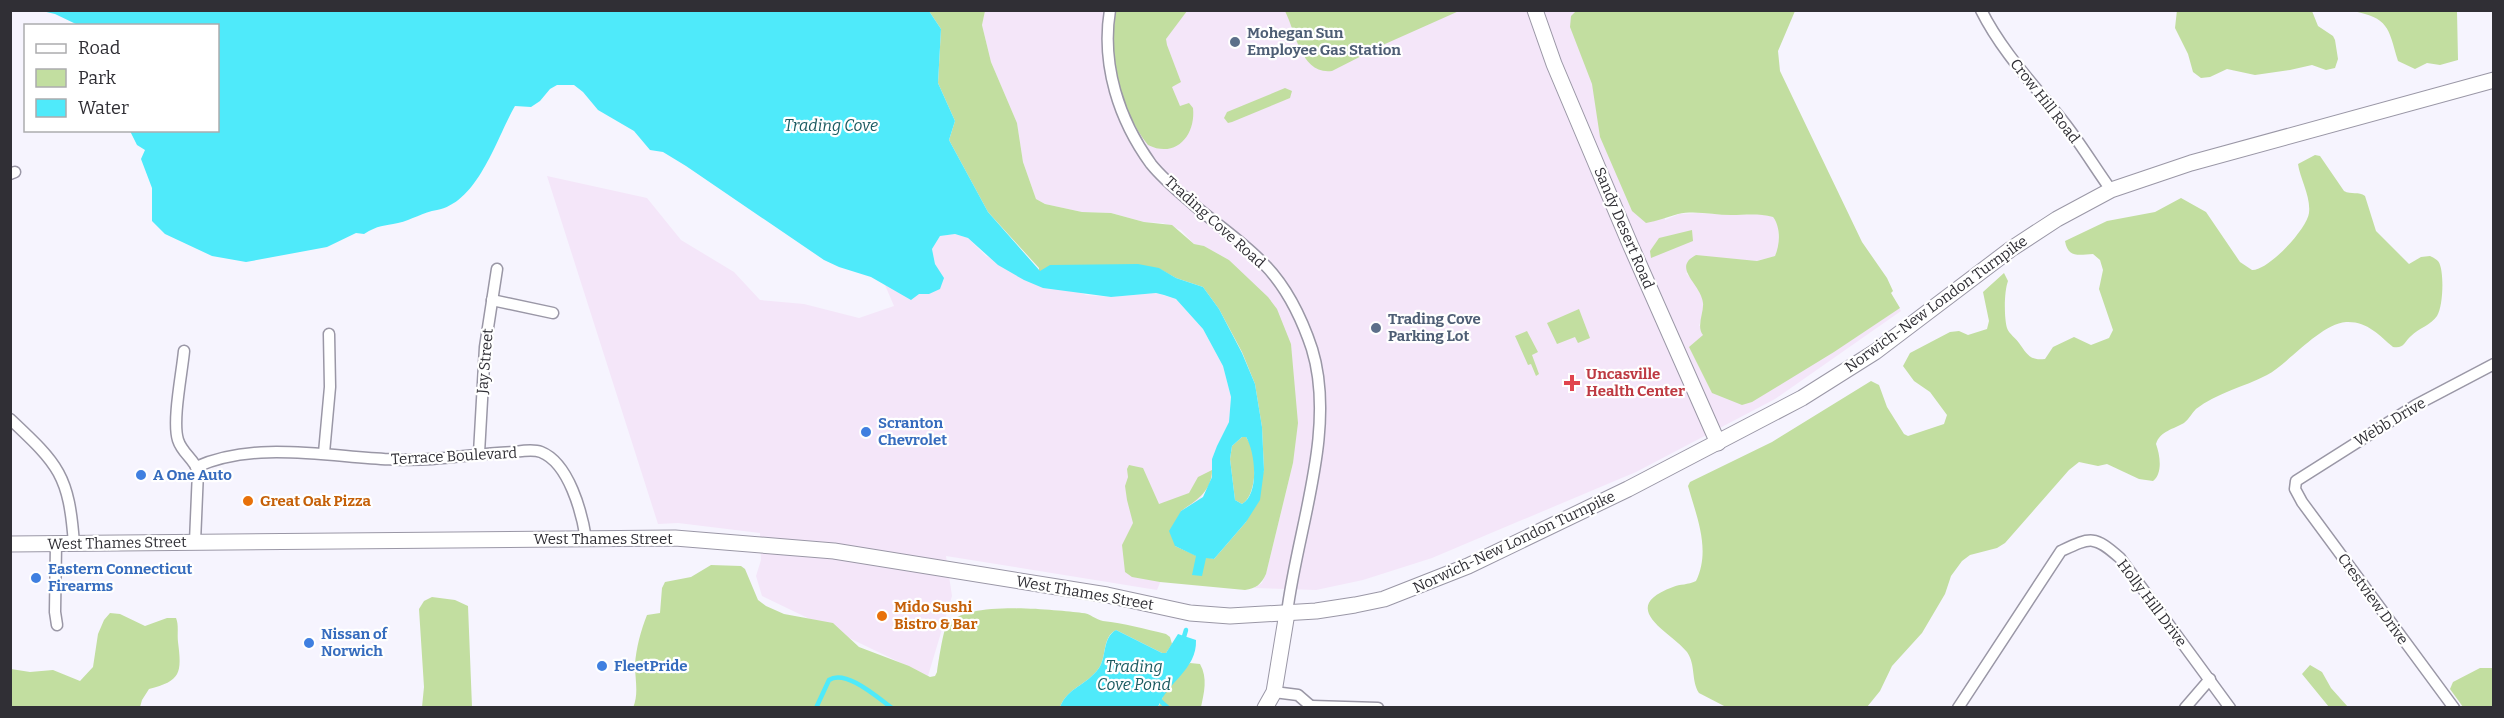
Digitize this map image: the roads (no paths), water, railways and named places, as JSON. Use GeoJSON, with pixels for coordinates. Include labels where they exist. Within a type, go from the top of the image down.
{"type":"FeatureCollection","features":[{"type":"Feature","properties":{"kind":"main road","name":"Sandy Desert Road"},"geometry":{"type":"LineString","coordinates":[[1535,10],[1554,64],[1647,284],[1718,443]]}},
{"type":"Feature","properties":{"kind":"main road","name":"Norwich-New London Turnpike"},"geometry":{"type":"LineString","coordinates":[[1190,613],[1230,616],[1355,606],[1384,599],[1425,584],[1468,566],[1718,443],[1802,398],[1875,352],[2011,249],[2057,219],[2111,190],[2161,171],[2493,80]]}},
{"type":"Feature","properties":{"kind":"main road","name":"West Thames Street"},"geometry":{"type":"LineString","coordinates":[[10,544],[675,538],[834,551],[1107,595],[1190,613]]}},
{"type":"Feature","properties":{"kind":"main road"},"geometry":{"type":"LineString","coordinates":[[1265,708],[1274,692],[1287,613]]}},
{"type":"Feature","properties":{"kind":"street","name":"Trading Cove Road"},"geometry":{"type":"LineString","coordinates":[[1110,10],[1107,44],[1110,69],[1115,93],[1132,135],[1152,165],[1264,264],[1293,305],[1312,350],[1321,398],[1320,427],[1292,574],[1287,613]]}},
{"type":"Feature","properties":{"kind":"street","name":"Crow Hill Road"},"geometry":{"type":"LineString","coordinates":[[1981,10],[1996,37],[2024,76],[2068,128],[2111,190]]}},
{"type":"Feature","properties":{"kind":"street","name":"Jay Street"},"geometry":{"type":"LineString","coordinates":[[479,453],[485,357],[497,269]]}},
{"type":"Feature","properties":{"kind":"street"},"geometry":{"type":"LineString","coordinates":[[492,300],[553,313]]}},
{"type":"Feature","properties":{"kind":"street"},"geometry":{"type":"LineString","coordinates":[[324,453],[330,387],[329,334]]}},
{"type":"Feature","properties":{"kind":"street"},"geometry":{"type":"LineString","coordinates":[[184,351],[176,431],[180,445],[196,466],[199,476],[195,542]]}},
{"type":"Feature","properties":{"kind":"street","name":"Webb Drive"},"geometry":{"type":"LineString","coordinates":[[2295,489],[2296,481],[2306,474],[2416,405],[2493,364]]}},
{"type":"Feature","properties":{"kind":"street"},"geometry":{"type":"LineString","coordinates":[[10,418],[42,449],[61,475],[70,498],[74,544]]}},
{"type":"Feature","properties":{"kind":"street","name":"Terrace Boulevard"},"geometry":{"type":"LineString","coordinates":[[196,466],[232,454],[324,453],[348,458],[406,460],[449,458],[479,453],[537,452],[553,460],[564,473],[580,513],[586,539]]}},
{"type":"Feature","properties":{"kind":"street","name":"Crestview Drive"},"geometry":{"type":"LineString","coordinates":[[2295,489],[2302,502],[2454,708]]}},
{"type":"Feature","properties":{"kind":"street","name":"Holly Hill Drive"},"geometry":{"type":"LineString","coordinates":[[1958,708],[2061,551],[2084,540],[2101,542],[2120,558],[2230,708]]}},
{"type":"Feature","properties":{"kind":"street"},"geometry":{"type":"LineString","coordinates":[[56,544],[55,612],[57,625]]}},
{"type":"Feature","properties":{"kind":"street"},"geometry":{"type":"LineString","coordinates":[[2186,708],[2210,680]]}},
{"type":"Feature","properties":{"kind":"street"},"geometry":{"type":"LineString","coordinates":[[1274,692],[1298,695],[1312,707],[1378,708]]}},
{"type":"Feature","properties":{"kind":"water","name":"Trading Cove"},"geometry":{"type":"Polygon","coordinates":[[[42,11],[929,11],[941,29],[938,83],[955,121],[949,140],[988,212],[1040,271],[1050,265],[1138,264],[1159,268],[1176,278],[1203,287],[1219,309],[1255,384],[1262,427],[1264,470],[1260,500],[1246,522],[1214,559],[1206,558],[1202,576],[1192,575],[1196,556],[1175,546],[1169,531],[1181,511],[1203,497],[1212,477],[1212,459],[1229,422],[1231,397],[1223,366],[1203,329],[1176,299],[1156,293],[1111,297],[1043,288],[998,265],[968,238],[955,234],[940,236],[932,249],[935,264],[944,278],[940,289],[929,294],[919,294],[911,300],[871,277],[824,260],[686,166],[663,152],[650,150],[634,131],[598,110],[574,85],[557,85],[531,107],[515,106],[485,167],[464,195],[451,205],[403,222],[377,227],[364,234],[356,233],[327,247],[246,262],[212,256],[165,234],[152,221],[152,188],[141,159],[145,150],[137,145],[130,132],[219,132],[219,24],[76,24],[55,14],[42,11]],[[1242,437],[1232,446],[1230,459],[1235,500],[1242,504],[1248,499],[1254,482],[1252,452],[1246,437],[1242,437]]]}},
{"type":"Feature","properties":{"kind":"water","name":"Trading Cove Pond"},"geometry":{"type":"Polygon","coordinates":[[[1116,630],[1162,653],[1166,653],[1178,634],[1196,640],[1195,650],[1187,668],[1168,690],[1158,707],[1060,707],[1072,691],[1089,679],[1099,668],[1107,642],[1116,630]]]}},
{"type":"Feature","properties":{"kind":"waterway"},"geometry":{"type":"LineString","coordinates":[[1183,640],[1186,630]]}},
{"type":"Feature","properties":{"kind":"waterway"},"geometry":{"type":"LineString","coordinates":[[816,708],[829,680],[836,678],[853,681],[892,708]]}},
{"type":"Feature","properties":{"kind":"waterway"},"geometry":{"type":"LineString","coordinates":[[1157,698],[1168,708]]}},
{"type":"Feature","properties":{"kind":"place","name":"Mohegan Sun Employee Gas Station"},"geometry":{"type":"Point","coordinates":[1235,42]}},
{"type":"Feature","properties":{"kind":"place","name":"Trading Cove Parking Lot"},"geometry":{"type":"Point","coordinates":[1376,328]}},
{"type":"Feature","properties":{"kind":"place","name":"Uncasville Health Center"},"geometry":{"type":"Point","coordinates":[1572,383]}},
{"type":"Feature","properties":{"kind":"place","name":"Scranton Chevrolet"},"geometry":{"type":"Point","coordinates":[866,432]}},
{"type":"Feature","properties":{"kind":"place","name":"A One Auto"},"geometry":{"type":"Point","coordinates":[141,475]}},
{"type":"Feature","properties":{"kind":"place","name":"Great Oak Pizza"},"geometry":{"type":"Point","coordinates":[248,501]}},
{"type":"Feature","properties":{"kind":"place","name":"Eastern Connecticut Firearms"},"geometry":{"type":"Point","coordinates":[36,578]}},
{"type":"Feature","properties":{"kind":"place","name":"Mido Sushi Bistro & Bar"},"geometry":{"type":"Point","coordinates":[882,616]}},
{"type":"Feature","properties":{"kind":"place","name":"Nissan of Norwich"},"geometry":{"type":"Point","coordinates":[309,643]}},
{"type":"Feature","properties":{"kind":"place","name":"FleetPride"},"geometry":{"type":"Point","coordinates":[602,666]}}]}
